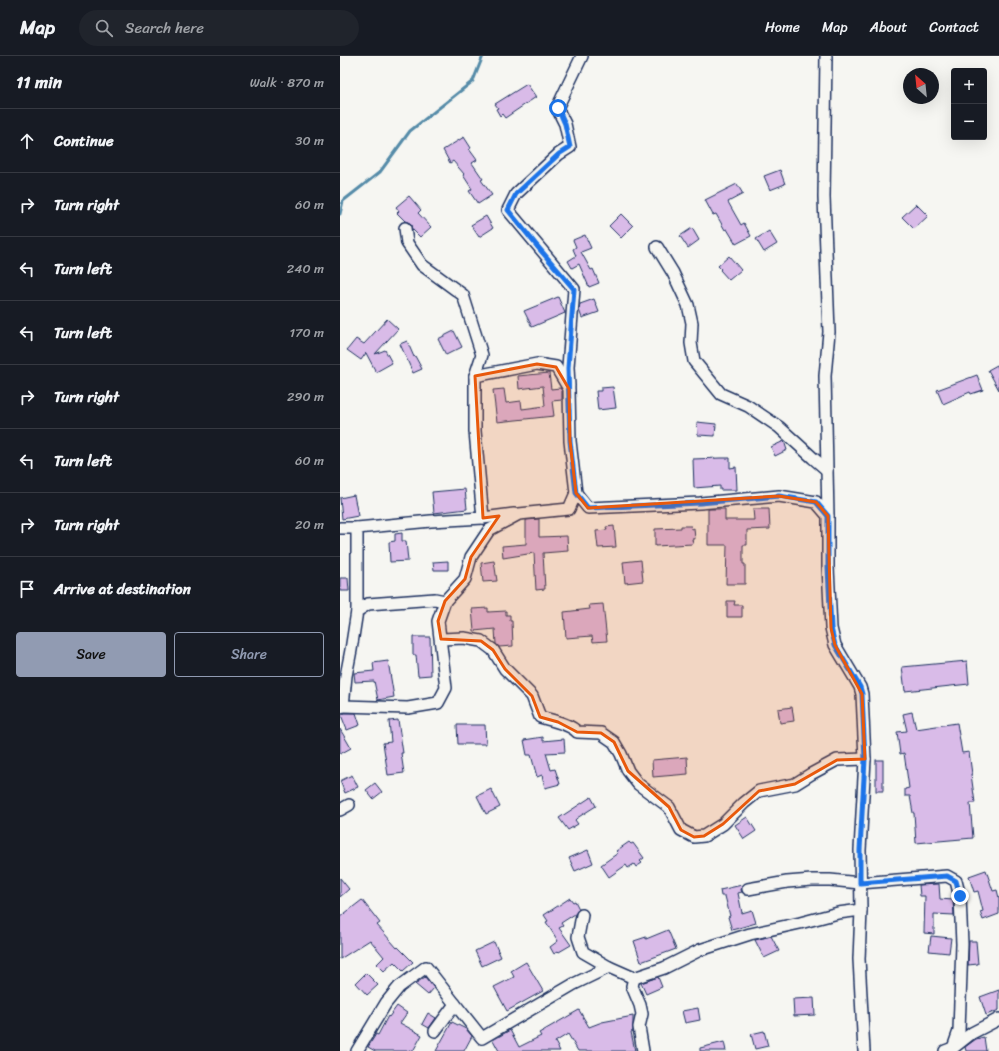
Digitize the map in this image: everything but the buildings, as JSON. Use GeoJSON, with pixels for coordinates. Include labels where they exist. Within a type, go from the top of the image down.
{"type":"FeatureCollection","features":[{"type":"Feature","properties":{"kind":"street"},"geometry":{"type":"LineString","coordinates":[[340,528],[358,528],[431,520],[483,518],[569,509],[576,493],[570,441],[568,368],[574,289],[508,210],[516,194],[559,154],[570,147],[565,124],[558,108],[582,56]]}},
{"type":"Feature","properties":{"kind":"street"},"geometry":{"type":"LineString","coordinates":[[826,56],[824,197],[829,332],[825,376],[828,567],[831,628],[835,645],[860,687],[862,694],[865,759],[860,850],[861,910],[859,959],[864,1051],[870,1051]]}},
{"type":"Feature","properties":{"kind":"street"},"geometry":{"type":"LineString","coordinates":[[405,228],[407,243],[422,265],[463,295],[482,356],[475,376],[475,431],[483,518]]}},
{"type":"Feature","properties":{"kind":"street"},"geometry":{"type":"LineString","coordinates":[[657,247],[673,273],[688,305],[692,323],[691,343],[694,360],[722,394],[748,406],[779,428],[827,470]]}},
{"type":"Feature","properties":{"kind":"street"},"geometry":{"type":"LineString","coordinates":[[475,376],[537,364],[556,367],[569,389]]}},
{"type":"Feature","properties":{"kind":"street"},"geometry":{"type":"LineString","coordinates":[[576,493],[588,508],[700,503],[779,496],[816,502],[828,516]]}},
{"type":"Feature","properties":{"kind":"street"},"geometry":{"type":"LineString","coordinates":[[358,528],[357,611],[342,706],[408,708],[438,703],[446,688],[438,621],[445,601],[465,579],[471,557],[489,530],[519,514]]}},
{"type":"Feature","properties":{"kind":"street"},"geometry":{"type":"LineString","coordinates":[[357,611],[368,604],[434,599],[445,601]]}},
{"type":"Feature","properties":{"kind":"street"},"geometry":{"type":"LineString","coordinates":[[441,639],[464,638],[481,641],[493,650],[505,669],[532,696],[540,718],[558,722],[577,732],[601,733],[614,742],[628,771],[638,784],[669,807],[681,830],[694,837],[704,836],[723,824],[744,803],[759,791],[796,784],[837,760],[865,759]]}},
{"type":"Feature","properties":{"kind":"street"},"geometry":{"type":"LineString","coordinates":[[748,889],[787,882],[812,880],[860,883],[947,876],[956,881],[960,896],[962,944],[959,1031],[949,1050]]}},
{"type":"Feature","properties":{"kind":"street"},"geometry":{"type":"LineString","coordinates":[[582,915],[578,937],[584,952],[609,967],[634,978],[664,968],[700,950],[750,934],[838,913],[861,910]]}},
{"type":"Feature","properties":{"kind":"street"},"geometry":{"type":"LineString","coordinates":[[357,1051],[386,1003],[399,987],[426,967],[482,1038],[574,984],[609,967]]}},
{"type":"Feature","properties":{"kind":"street"},"geometry":{"type":"LineString","coordinates":[[634,978],[632,986],[642,1014],[639,1027],[644,1051]]}},
{"type":"Feature","properties":{"kind":"street"},"geometry":{"type":"LineString","coordinates":[[435,1032],[455,1004]]}},
{"type":"Feature","properties":{"kind":"street"},"geometry":{"type":"LineString","coordinates":[[949,1050],[972,1034],[999,1019]]}},
{"type":"Feature","properties":{"kind":"highlighted area"},"geometry":{"type":"Polygon","coordinates":[[[537,364],[556,367],[569,389],[570,441],[576,493],[588,508],[779,496],[816,502],[828,516],[831,628],[835,645],[862,694],[865,759],[837,760],[795,784],[759,791],[723,824],[704,836],[694,837],[681,830],[669,807],[628,771],[614,742],[601,733],[577,732],[558,722],[540,717],[532,696],[505,669],[493,650],[481,641],[441,639],[438,621],[445,601],[465,579],[471,557],[499,516],[483,518],[475,376],[537,364]]]}},
{"type":"Feature","properties":{"kind":"waterway"},"geometry":{"type":"LineString","coordinates":[[340,214],[343,201],[380,172],[410,131],[473,81],[483,56]]}},
{"type":"Feature","properties":{"kind":"route"},"geometry":{"type":"LineString","coordinates":[[558,108],[565,124],[570,147],[559,154],[516,194],[508,210],[574,289],[568,368],[570,441],[576,493],[588,508],[700,503],[779,496],[816,502],[828,516],[828,567],[831,628],[835,645],[860,687],[862,694],[865,759],[860,850],[860,883],[947,876],[956,881],[960,896]]}}]}
